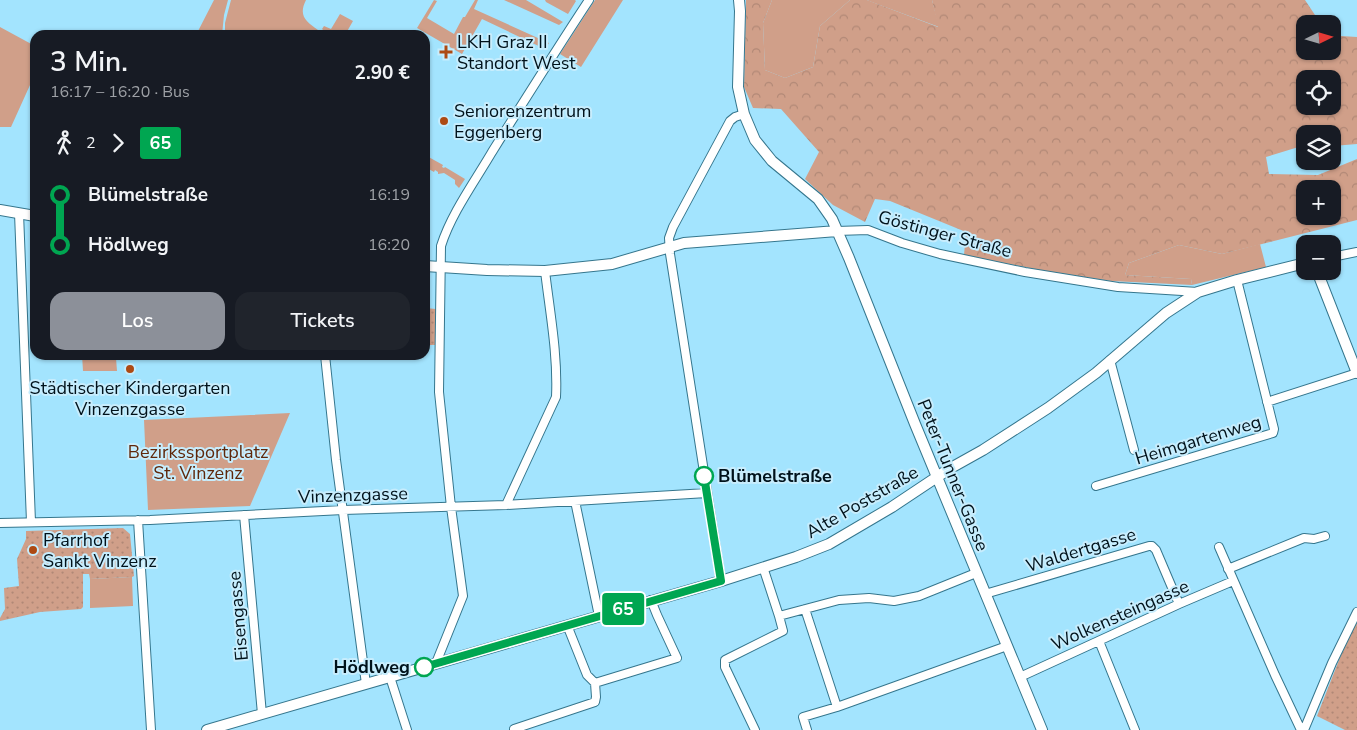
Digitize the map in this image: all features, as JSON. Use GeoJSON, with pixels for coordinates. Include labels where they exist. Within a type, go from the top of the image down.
{"type":"FeatureCollection","features":[{"type":"Feature","properties":{"kind":"main road"},"geometry":{"type":"LineString","coordinates":[[430,267],[545,271],[612,264],[669,246],[692,242],[837,230],[818,199],[772,162],[755,140],[744,114],[738,88],[739,0]]}},
{"type":"Feature","properties":{"kind":"main road"},"geometry":{"type":"LineString","coordinates":[[0,210],[30,215]]}},
{"type":"Feature","properties":{"kind":"main road","name":"Peter-Tunner-Gasse"},"geometry":{"type":"LineString","coordinates":[[837,230],[976,573],[1042,730]]}},
{"type":"Feature","properties":{"kind":"main road","name":"Göstinger Straße"},"geometry":{"type":"LineString","coordinates":[[1198,292],[1296,265]]}},
{"type":"Feature","properties":{"kind":"main road"},"geometry":{"type":"LineString","coordinates":[[1321,280],[1357,373]]}},
{"type":"Feature","properties":{"kind":"main road","name":"Alte Poststraße"},"geometry":{"type":"LineString","coordinates":[[207,730],[721,581],[796,557],[829,544],[892,507],[1048,408],[1096,373],[1166,313],[1198,292]]}},
{"type":"Feature","properties":{"kind":"street"},"geometry":{"type":"LineString","coordinates":[[436,664],[463,596],[451,507],[439,392],[441,246],[446,230],[475,180],[554,53],[590,0]]}},
{"type":"Feature","properties":{"kind":"street"},"geometry":{"type":"LineString","coordinates":[[721,581],[669,238],[730,121],[744,114]]}},
{"type":"Feature","properties":{"kind":"street"},"geometry":{"type":"LineString","coordinates":[[19,213],[31,522]]}},
{"type":"Feature","properties":{"kind":"street","name":"Göstinger Straße"},"geometry":{"type":"LineString","coordinates":[[837,230],[868,230],[940,254],[1025,272],[1118,287],[1198,292]]}},
{"type":"Feature","properties":{"kind":"street"},"geometry":{"type":"LineString","coordinates":[[1341,255],[1357,252]]}},
{"type":"Feature","properties":{"kind":"street"},"geometry":{"type":"LineString","coordinates":[[506,505],[556,397],[557,382],[545,271]]}},
{"type":"Feature","properties":{"kind":"street","name":"Heimgartenweg"},"geometry":{"type":"LineString","coordinates":[[1096,486],[1273,433],[1274,429],[1237,280]]}},
{"type":"Feature","properties":{"kind":"street"},"geometry":{"type":"LineString","coordinates":[[325,360],[366,684]]}},
{"type":"Feature","properties":{"kind":"street","name":"Heimgartenweg"},"geometry":{"type":"LineString","coordinates":[[1110,360],[1134,450]]}},
{"type":"Feature","properties":{"kind":"street"},"geometry":{"type":"LineString","coordinates":[[1267,402],[1357,373]]}},
{"type":"Feature","properties":{"kind":"street","name":"Vinzenzgasse"},"geometry":{"type":"LineString","coordinates":[[0,523],[138,520],[344,510],[506,505],[707,493]]}},
{"type":"Feature","properties":{"kind":"street"},"geometry":{"type":"LineString","coordinates":[[575,502],[599,616]]}},
{"type":"Feature","properties":{"kind":"street","name":"Eisengasse"},"geometry":{"type":"LineString","coordinates":[[244,515],[262,714]]}},
{"type":"Feature","properties":{"kind":"street"},"geometry":{"type":"LineString","coordinates":[[138,520],[151,730]]}},
{"type":"Feature","properties":{"kind":"street"},"geometry":{"type":"LineString","coordinates":[[1228,569],[1304,538],[1314,539],[1325,536]]}},
{"type":"Feature","properties":{"kind":"street","name":"Waldertgasse"},"geometry":{"type":"LineString","coordinates":[[985,594],[1147,545],[1152,546],[1156,550],[1180,604]]}},
{"type":"Feature","properties":{"kind":"street"},"geometry":{"type":"LineString","coordinates":[[1219,547],[1303,730]]}},
{"type":"Feature","properties":{"kind":"street"},"geometry":{"type":"LineString","coordinates":[[754,730],[725,667],[725,660],[783,631],[762,567]]}},
{"type":"Feature","properties":{"kind":"street"},"geometry":{"type":"LineString","coordinates":[[779,616],[839,600],[868,598],[894,601],[919,596],[976,573]]}},
{"type":"Feature","properties":{"kind":"street","name":"Wolkensteingasse"},"geometry":{"type":"LineString","coordinates":[[1020,677],[1233,581]]}},
{"type":"Feature","properties":{"kind":"street"},"geometry":{"type":"LineString","coordinates":[[595,683],[677,658],[651,600]]}},
{"type":"Feature","properties":{"kind":"street"},"geometry":{"type":"LineString","coordinates":[[806,609],[837,707]]}},
{"type":"Feature","properties":{"kind":"street"},"geometry":{"type":"LineString","coordinates":[[1303,730],[1332,663],[1357,612]]}},
{"type":"Feature","properties":{"kind":"street"},"geometry":{"type":"LineString","coordinates":[[514,729],[595,702],[595,683],[587,675],[567,625]]}},
{"type":"Feature","properties":{"kind":"street"},"geometry":{"type":"LineString","coordinates":[[1099,641],[1135,730]]}},
{"type":"Feature","properties":{"kind":"street"},"geometry":{"type":"LineString","coordinates":[[807,730],[803,717],[837,707],[1007,646]]}},
{"type":"Feature","properties":{"kind":"street"},"geometry":{"type":"LineString","coordinates":[[390,676],[407,730]]}},
{"type":"Feature","properties":{"kind":"green space"},"geometry":{"type":"Polygon","coordinates":[[[214,0],[228,0],[222,30],[199,30],[214,0]]]}},
{"type":"Feature","properties":{"kind":"green space"},"geometry":{"type":"Polygon","coordinates":[[[231,0],[306,0],[303,10],[304,18],[318,30],[225,30],[231,0]]]}},
{"type":"Feature","properties":{"kind":"green space"},"geometry":{"type":"Polygon","coordinates":[[[434,0],[437,1],[427,18],[454,34],[475,0],[478,0],[474,9],[549,43],[545,49],[482,19],[462,54],[430,36],[430,30],[417,28],[434,0]]]}},
{"type":"Feature","properties":{"kind":"green space"},"geometry":{"type":"Polygon","coordinates":[[[504,0],[526,0],[563,22],[559,25],[504,0]]]}},
{"type":"Feature","properties":{"kind":"green space"},"geometry":{"type":"Polygon","coordinates":[[[545,0],[575,0],[576,1],[568,14],[545,0]]]}},
{"type":"Feature","properties":{"kind":"green space"},"geometry":{"type":"Polygon","coordinates":[[[595,0],[623,0],[581,67],[560,54],[595,0]]]}},
{"type":"Feature","properties":{"kind":"green space"},"geometry":{"type":"Polygon","coordinates":[[[746,0],[772,0],[763,23],[765,70],[785,78],[813,67],[820,26],[850,0],[867,0],[938,27],[932,0],[1305,0],[1315,15],[1296,15],[1296,60],[1341,60],[1341,36],[1357,37],[1357,144],[1341,145],[1341,125],[1296,125],[1296,148],[1266,157],[1269,174],[1318,175],[1330,170],[1341,170],[1341,166],[1357,159],[1357,220],[1341,224],[1341,180],[1296,180],[1296,225],[1337,225],[1222,254],[1179,245],[1129,263],[1125,275],[1191,279],[1192,285],[1111,281],[1040,270],[964,255],[966,232],[890,201],[875,199],[865,222],[833,205],[805,179],[819,152],[781,109],[753,108],[744,87],[746,0]]]}},
{"type":"Feature","properties":{"kind":"green space"},"geometry":{"type":"Polygon","coordinates":[[[772,0],[850,0],[820,26],[813,67],[785,78],[765,70],[763,23],[772,0]]]}},
{"type":"Feature","properties":{"kind":"green space"},"geometry":{"type":"Polygon","coordinates":[[[867,0],[932,0],[939,27],[869,1],[867,0]]]}},
{"type":"Feature","properties":{"kind":"green space"},"geometry":{"type":"Polygon","coordinates":[[[340,14],[353,21],[348,30],[322,29],[324,26],[331,29],[340,14]]]}},
{"type":"Feature","properties":{"kind":"green space"},"geometry":{"type":"Polygon","coordinates":[[[0,27],[30,43],[30,85],[11,127],[0,127],[0,27]]]}},
{"type":"Feature","properties":{"kind":"green space"},"geometry":{"type":"Polygon","coordinates":[[[430,158],[443,165],[442,167],[465,179],[459,188],[455,184],[455,180],[444,173],[438,174],[435,170],[434,172],[430,170],[430,158]]]}},
{"type":"Feature","properties":{"kind":"green space"},"geometry":{"type":"Polygon","coordinates":[[[1260,244],[1266,267],[1192,285],[1191,279],[1125,275],[1129,263],[1179,245],[1222,254],[1260,244]]]}},
{"type":"Feature","properties":{"kind":"green space"},"geometry":{"type":"Polygon","coordinates":[[[430,308],[436,309],[435,345],[430,345],[430,308]]]}},
{"type":"Feature","properties":{"kind":"green space"},"geometry":{"type":"Polygon","coordinates":[[[82,360],[116,360],[117,371],[83,371],[82,360]]]}},
{"type":"Feature","properties":{"kind":"green space","name":"Bezirkssportplatz St. Vinzenz"},"geometry":{"type":"Polygon","coordinates":[[[290,413],[250,506],[148,510],[144,420],[290,413]]]}},
{"type":"Feature","properties":{"kind":"green space"},"geometry":{"type":"Polygon","coordinates":[[[123,528],[130,534],[134,576],[90,579],[89,574],[83,574],[83,607],[81,609],[40,612],[0,621],[5,609],[4,588],[19,586],[17,559],[26,539],[26,531],[123,528]]]}},
{"type":"Feature","properties":{"kind":"green space"},"geometry":{"type":"Polygon","coordinates":[[[132,577],[133,606],[90,608],[90,579],[132,577]]]}},
{"type":"Feature","properties":{"kind":"green space"},"geometry":{"type":"Polygon","coordinates":[[[1357,622],[1357,730],[1345,730],[1317,716],[1341,655],[1357,622]]]}},
{"type":"Feature","properties":{"kind":"bus line","name":"65"},"geometry":{"type":"LineString","coordinates":[[424,667],[721,581],[704,476]]}},
{"type":"Feature","properties":{"kind":"place","name":"LKH Graz II Standort West"},"geometry":{"type":"Point","coordinates":[446,52]}},
{"type":"Feature","properties":{"kind":"place","name":"Seniorenzentrum Eggenberg"},"geometry":{"type":"Point","coordinates":[444,121]}},
{"type":"Feature","properties":{"kind":"place","name":"Städtischer Kindergarten Vinzenzgasse"},"geometry":{"type":"Point","coordinates":[130,369]}},
{"type":"Feature","properties":{"kind":"place","name":"Blümelstraße"},"geometry":{"type":"Point","coordinates":[704,476]}},
{"type":"Feature","properties":{"kind":"place","name":"Pfarrhof Sankt Vinzenz"},"geometry":{"type":"Point","coordinates":[33,550]}},
{"type":"Feature","properties":{"kind":"place","name":"Hödlweg"},"geometry":{"type":"Point","coordinates":[424,667]}}]}
